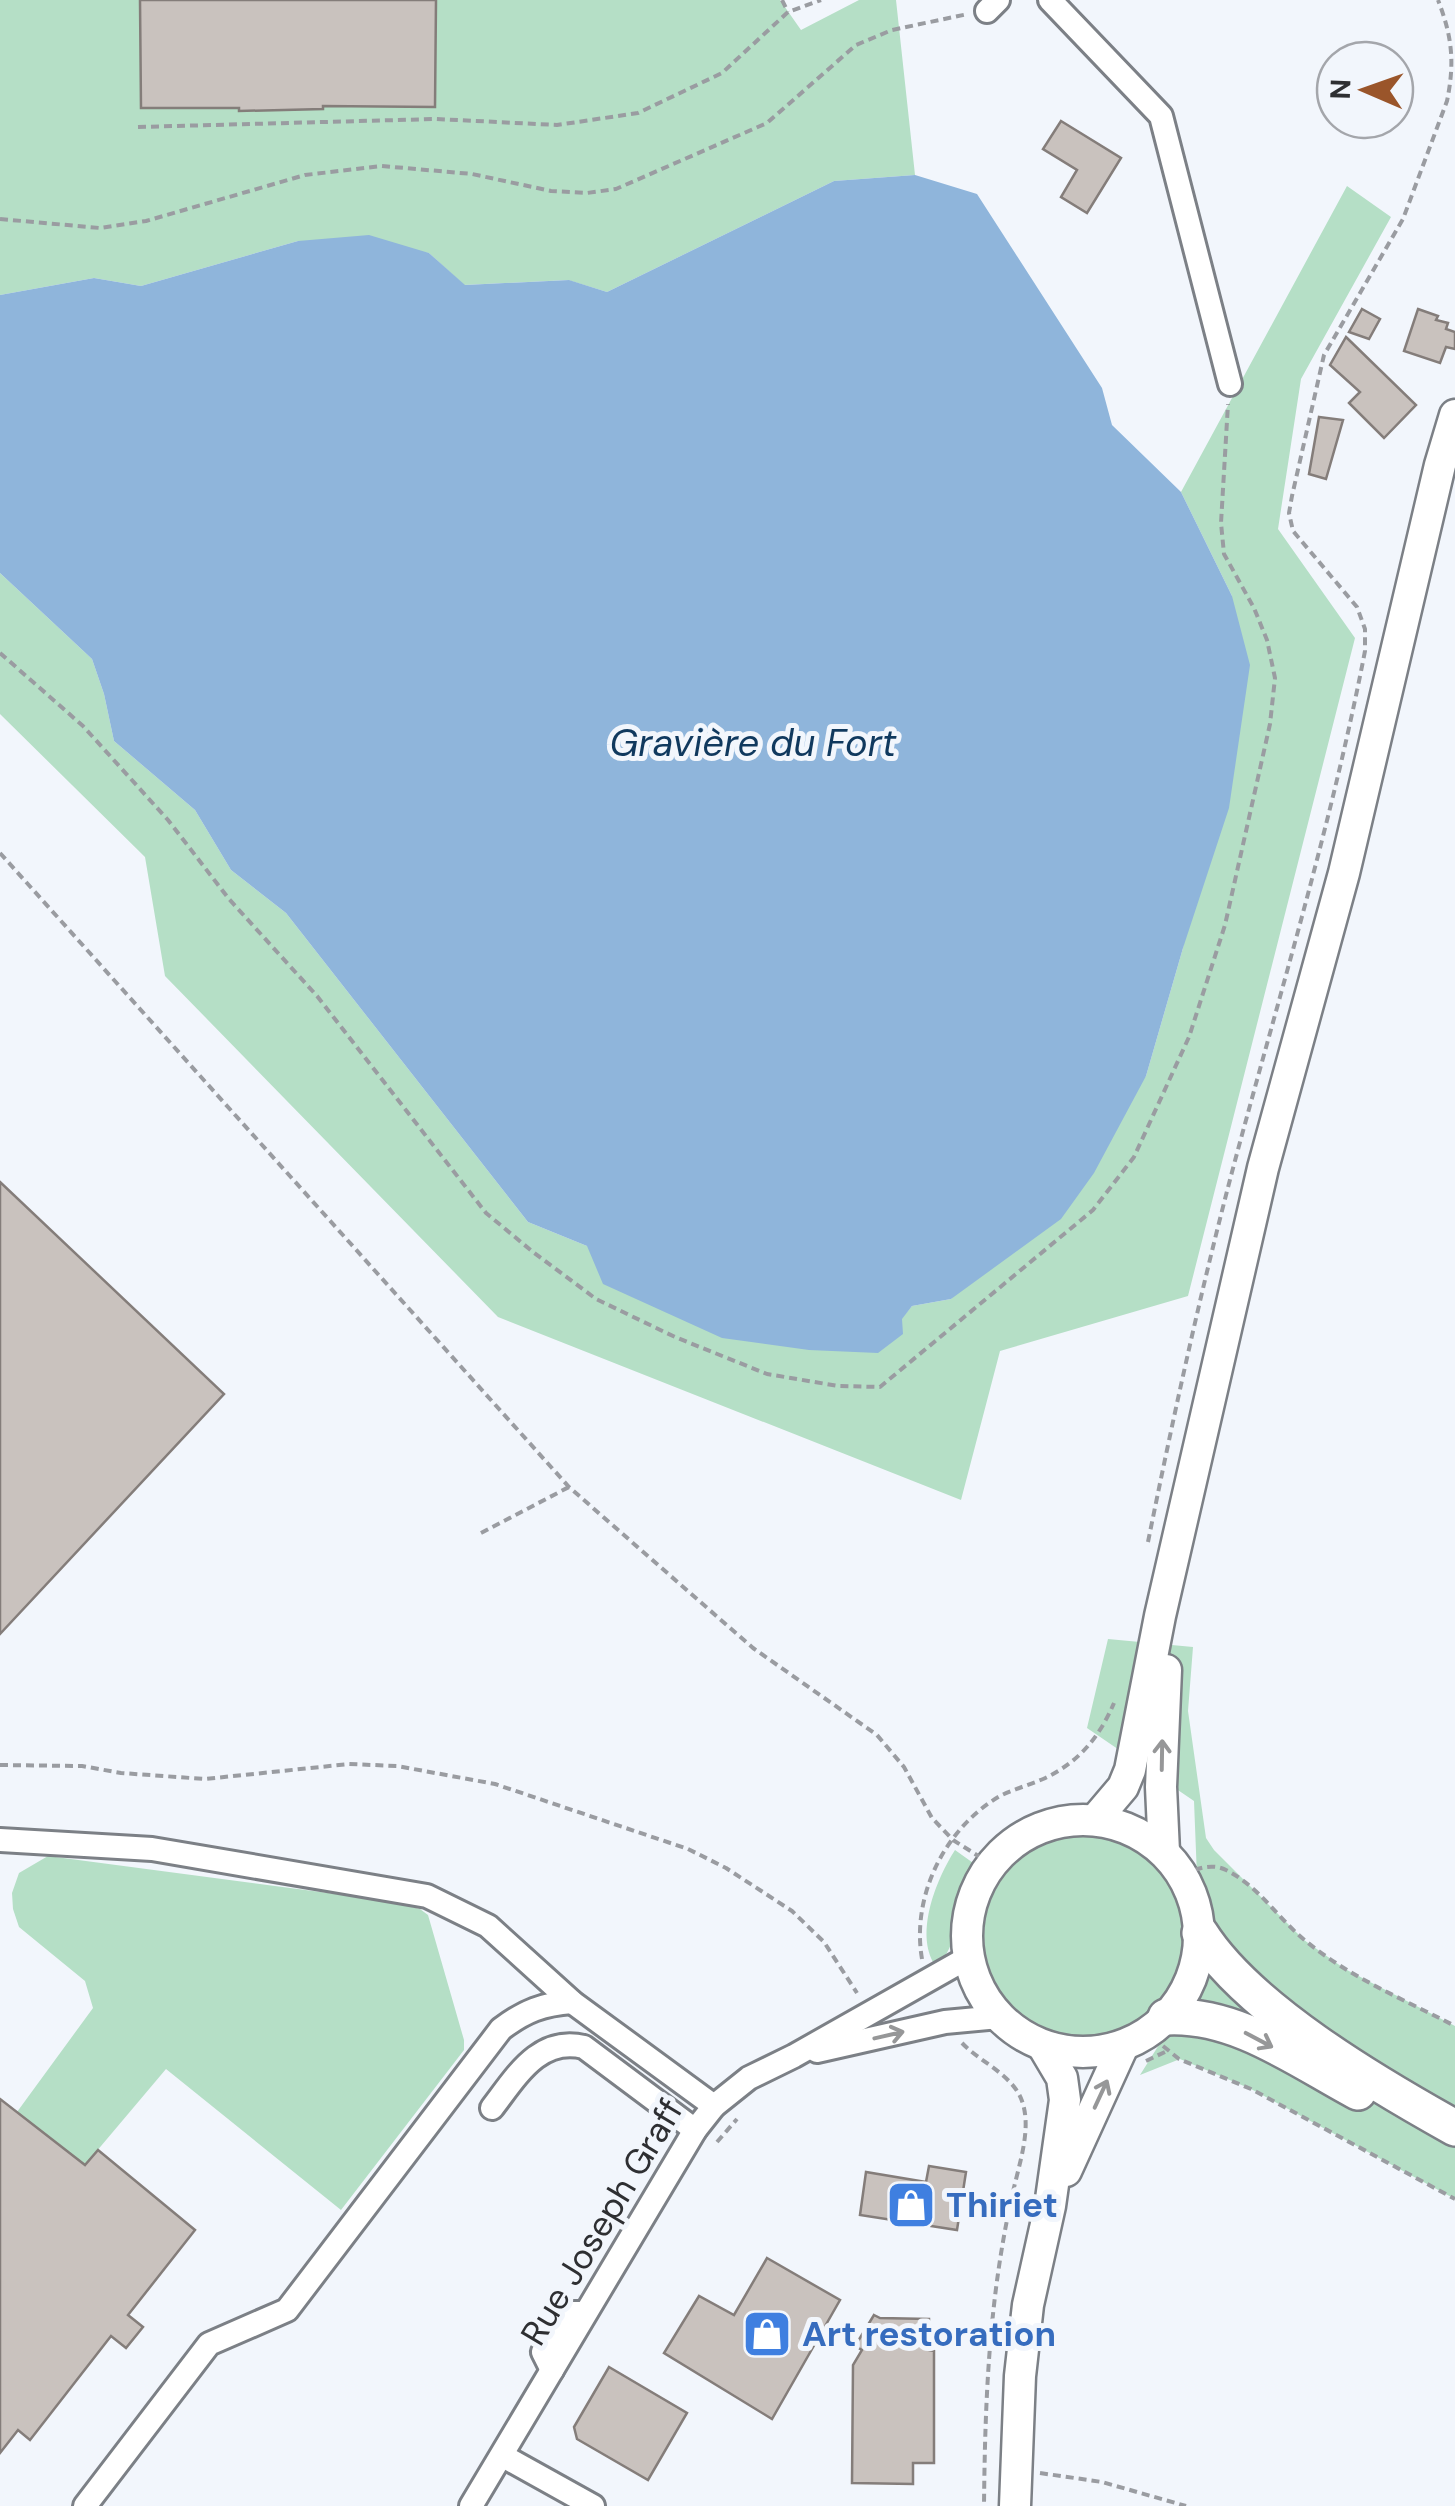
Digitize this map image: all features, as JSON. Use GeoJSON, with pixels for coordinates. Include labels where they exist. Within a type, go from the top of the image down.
{"type":"FeatureCollection","features":[{"type":"Feature","properties":{"kind":"highway"},"geometry":{"type":"LineString","coordinates":[[1200,1933],[1216,1958],[1263,2002],[1373,2079],[1455,2128]]}},
{"type":"Feature","properties":{"kind":"highway"},"geometry":{"type":"LineString","coordinates":[[1168,2034],[1191,2016],[1237,2028],[1455,2144]]}},
{"type":"Feature","properties":{"kind":"main road"},"geometry":{"type":"LineString","coordinates":[[1096,1820],[1123,1787],[1130,1770],[1160,1616],[1264,1168],[1344,874],[1440,465],[1455,416]]}},
{"type":"Feature","properties":{"kind":"main road"},"geometry":{"type":"LineString","coordinates":[[1173,1864],[1163,1720],[1182,1524]]}},
{"type":"Feature","properties":{"kind":"main road"},"geometry":{"type":"LineString","coordinates":[[1072,1820],[1096,1820],[1132,1831],[1173,1864],[1195,1903],[1200,1933],[1196,1964],[1168,2034],[1147,2034],[1123,2046],[1096,2052],[1070,2052],[1043,2046],[1000,2017],[980,1990],[966,1932],[970,1908],[991,1864],[1008,1847],[1038,1829],[1072,1820]]}},
{"type":"Feature","properties":{"kind":"main road"},"geometry":{"type":"LineString","coordinates":[[1015,2506],[1020,2376],[1028,2306],[1050,2206],[1065,2100],[1062,2078],[1043,2046]]}},
{"type":"Feature","properties":{"kind":"main road"},"geometry":{"type":"LineString","coordinates":[[1050,2206],[1123,2046]]}},
{"type":"Feature","properties":{"kind":"street"},"geometry":{"type":"LineString","coordinates":[[1050,0],[1161,116],[1230,384]]}},
{"type":"Feature","properties":{"kind":"street"},"geometry":{"type":"LineString","coordinates":[[0,1840],[152,1849],[427,1896],[488,1926],[572,2002],[714,2106]]}},
{"type":"Feature","properties":{"kind":"street","name":"Rue Joseph Graff"},"geometry":{"type":"LineString","coordinates":[[472,2506],[695,2130],[714,2106],[749,2078],[969,1957]]}},
{"type":"Feature","properties":{"kind":"street"},"geometry":{"type":"LineString","coordinates":[[85,2506],[209,2344],[287,2310],[501,2029],[543,2004],[572,2002]]}},
{"type":"Feature","properties":{"kind":"street","name":"Rue Joseph Graff"},"geometry":{"type":"LineString","coordinates":[[794,2056],[945,2022],[1000,2017]]}},
{"type":"Feature","properties":{"kind":"street"},"geometry":{"type":"LineString","coordinates":[[492,2108],[529,2060],[555,2046],[570,2044],[584,2047],[695,2130]]}},
{"type":"Feature","properties":{"kind":"street"},"geometry":{"type":"LineString","coordinates":[[503,2456],[593,2506]]}},
{"type":"Feature","properties":{"kind":"path"},"geometry":{"type":"LineString","coordinates":[[782,0],[788,12]]}},
{"type":"Feature","properties":{"kind":"path"},"geometry":{"type":"LineString","coordinates":[[138,128],[436,119],[557,125],[638,113],[722,73],[788,12],[821,0]]}},
{"type":"Feature","properties":{"kind":"path"},"geometry":{"type":"LineString","coordinates":[[1144,1559],[1174,1410],[1231,1176],[1333,796],[1365,651],[1365,629],[1357,607],[1292,530],[1292,496],[1324,355],[1403,219],[1447,100],[1454,48],[1438,0]]}},
{"type":"Feature","properties":{"kind":"path"},"geometry":{"type":"LineString","coordinates":[[0,219],[115,226],[146,221],[304,175],[382,166],[472,174],[551,191],[587,193],[616,189],[767,123],[856,45],[892,30],[993,5]]}},
{"type":"Feature","properties":{"kind":"path"},"geometry":{"type":"LineString","coordinates":[[0,653],[83,726],[168,820],[229,899],[317,996],[486,1213],[596,1299],[675,1337],[767,1374],[838,1386],[880,1386],[1093,1210],[1134,1157],[1189,1037],[1225,926],[1270,724],[1275,678],[1267,640],[1254,608],[1224,554],[1220,523],[1230,384]]}},
{"type":"Feature","properties":{"kind":"path"},"geometry":{"type":"LineString","coordinates":[[0,853],[569,1487],[752,1648],[877,1734],[904,1767],[932,1818],[953,1840],[991,1864]]}},
{"type":"Feature","properties":{"kind":"path"},"geometry":{"type":"LineString","coordinates":[[482,1532],[569,1487]]}},
{"type":"Feature","properties":{"kind":"path"},"geometry":{"type":"LineString","coordinates":[[924,1970],[920,1944],[922,1911],[939,1859],[973,1816],[998,1798],[1079,1757],[1095,1740],[1115,1702]]}},
{"type":"Feature","properties":{"kind":"path"},"geometry":{"type":"LineString","coordinates":[[0,1765],[82,1766],[205,1779],[365,1765],[448,1773],[494,1784],[688,1848],[726,1868],[792,1911],[824,1942],[859,1998]]}},
{"type":"Feature","properties":{"kind":"path"},"geometry":{"type":"LineString","coordinates":[[1173,1864],[1222,1867],[1254,1887],[1304,1940],[1345,1970],[1455,2026]]}},
{"type":"Feature","properties":{"kind":"path"},"geometry":{"type":"LineString","coordinates":[[1168,2034],[1179,2058],[1251,2088],[1455,2199]]}},
{"type":"Feature","properties":{"kind":"path"},"geometry":{"type":"LineString","coordinates":[[958,2039],[1006,2079],[1022,2101],[1024,2143],[996,2277],[989,2343],[984,2506]]}},
{"type":"Feature","properties":{"kind":"path"},"geometry":{"type":"LineString","coordinates":[[1022,2101],[1034,2099]]}},
{"type":"Feature","properties":{"kind":"path"},"geometry":{"type":"LineString","coordinates":[[712,2148],[747,2111]]}},
{"type":"Feature","properties":{"kind":"path"},"geometry":{"type":"LineString","coordinates":[[1029,2473],[1102,2482],[1186,2506]]}},
{"type":"Feature","properties":{"kind":"green space"},"geometry":{"type":"Polygon","coordinates":[[[0,0],[780,0],[801,30],[859,0],[896,0],[915,175],[834,181],[607,292],[568,280],[464,285],[429,253],[298,241],[141,286],[94,278],[0,295],[0,0]]]}},
{"type":"Feature","properties":{"kind":"green space"},"geometry":{"type":"Polygon","coordinates":[[[1347,186],[1391,217],[1301,379],[1278,529],[1355,638],[1188,1296],[1000,1351],[961,1500],[498,1317],[165,976],[145,857],[0,714],[0,573],[92,659],[114,741],[195,810],[231,870],[286,913],[528,1222],[587,1246],[901,1319],[912,1306],[951,1299],[1146,1076],[1183,948],[1232,596],[1181,492],[1347,186]]]}},
{"type":"Feature","properties":{"kind":"green space"},"geometry":{"type":"Polygon","coordinates":[[[1108,1639],[1193,1647],[1188,1711],[1206,1838],[1214,1850],[1304,1940],[1345,1969],[1455,2026],[1455,2199],[1251,2089],[1180,2059],[1140,2075],[1201,1978],[1194,1801],[1087,1728],[1108,1639]]]}},
{"type":"Feature","properties":{"kind":"green space"},"geometry":{"type":"Polygon","coordinates":[[[1084,1836],[1122,1844],[1155,1865],[1176,1898],[1184,1936],[1176,1974],[1155,2007],[1122,2028],[1084,2036],[1046,2028],[1013,2007],[992,1974],[984,1936],[992,1898],[1013,1865],[1046,1844],[1084,1836]]]}},
{"type":"Feature","properties":{"kind":"green space"},"geometry":{"type":"Polygon","coordinates":[[[955,1850],[976,1865],[961,1899],[951,1945],[935,1965],[929,1952],[927,1922],[935,1890],[955,1850]]]}},
{"type":"Feature","properties":{"kind":"green space"},"geometry":{"type":"Polygon","coordinates":[[[48,1856],[389,1901],[428,1915],[464,2050],[341,2210],[166,2069],[85,2165],[17,2112],[93,2008],[85,1981],[19,1927],[13,1909],[12,1893],[19,1873],[48,1856]]]}},
{"type":"Feature","properties":{"kind":"water","name":"Gravière du Fort"},"geometry":{"type":"Polygon","coordinates":[[[915,175],[977,194],[1102,388],[1112,425],[1181,492],[1232,596],[1250,665],[1229,808],[1146,1076],[1094,1173],[1061,1219],[951,1299],[912,1306],[902,1319],[903,1334],[878,1353],[809,1350],[722,1338],[603,1284],[587,1246],[528,1222],[286,913],[231,870],[195,810],[114,741],[92,659],[0,573],[0,295],[94,278],[141,286],[298,241],[369,235],[429,253],[465,285],[569,280],[607,292],[834,181],[915,175]]]}},
{"type":"Feature","properties":{"kind":"building"},"geometry":{"type":"Polygon","coordinates":[[[140,0],[436,0],[435,107],[323,106],[239,111],[141,108],[140,0]]]}},
{"type":"Feature","properties":{"kind":"building"},"geometry":{"type":"Polygon","coordinates":[[[1061,121],[1121,158],[1087,213],[1061,197],[1077,170],[1043,149],[1061,121]]]}},
{"type":"Feature","properties":{"kind":"building"},"geometry":{"type":"Polygon","coordinates":[[[1362,309],[1380,319],[1369,339],[1349,332],[1362,309]]]}},
{"type":"Feature","properties":{"kind":"building"},"geometry":{"type":"Polygon","coordinates":[[[1418,309],[1438,316],[1436,320],[1448,323],[1446,329],[1455,332],[1455,349],[1446,347],[1440,363],[1404,351],[1418,309]]]}},
{"type":"Feature","properties":{"kind":"building"},"geometry":{"type":"Polygon","coordinates":[[[1346,337],[1416,405],[1384,438],[1349,403],[1360,392],[1330,365],[1346,337]]]}},
{"type":"Feature","properties":{"kind":"building"},"geometry":{"type":"Polygon","coordinates":[[[1319,417],[1343,420],[1326,479],[1309,474],[1319,417]]]}},
{"type":"Feature","properties":{"kind":"building"},"geometry":{"type":"Polygon","coordinates":[[[0,1182],[224,1394],[0,1634],[0,1182]]]}},
{"type":"Feature","properties":{"kind":"building"},"geometry":{"type":"Polygon","coordinates":[[[0,2099],[85,2165],[98,2150],[195,2230],[128,2315],[143,2327],[126,2348],[111,2336],[30,2440],[18,2430],[0,2453],[0,2099]]]}},
{"type":"Feature","properties":{"kind":"building","name":"Thiriet"},"geometry":{"type":"Polygon","coordinates":[[[929,2166],[966,2172],[957,2230],[860,2215],[866,2172],[926,2182],[929,2166]]]}},
{"type":"Feature","properties":{"kind":"building"},"geometry":{"type":"Polygon","coordinates":[[[767,2258],[840,2300],[772,2419],[664,2353],[699,2296],[734,2315],[767,2258]]]}},
{"type":"Feature","properties":{"kind":"building"},"geometry":{"type":"Polygon","coordinates":[[[874,2315],[929,2319],[929,2350],[934,2351],[934,2463],[913,2463],[913,2484],[852,2483],[853,2365],[862,2350],[855,2346],[874,2315]]]}},
{"type":"Feature","properties":{"kind":"building"},"geometry":{"type":"Polygon","coordinates":[[[609,2367],[687,2413],[648,2480],[577,2439],[574,2427],[609,2367]]]}},
{"type":"Feature","properties":{"kind":"place","name":"Thiriet"},"geometry":{"type":"Point","coordinates":[911,2205]}},
{"type":"Feature","properties":{"kind":"place","name":"Art restoration"},"geometry":{"type":"Point","coordinates":[767,2334]}}]}
